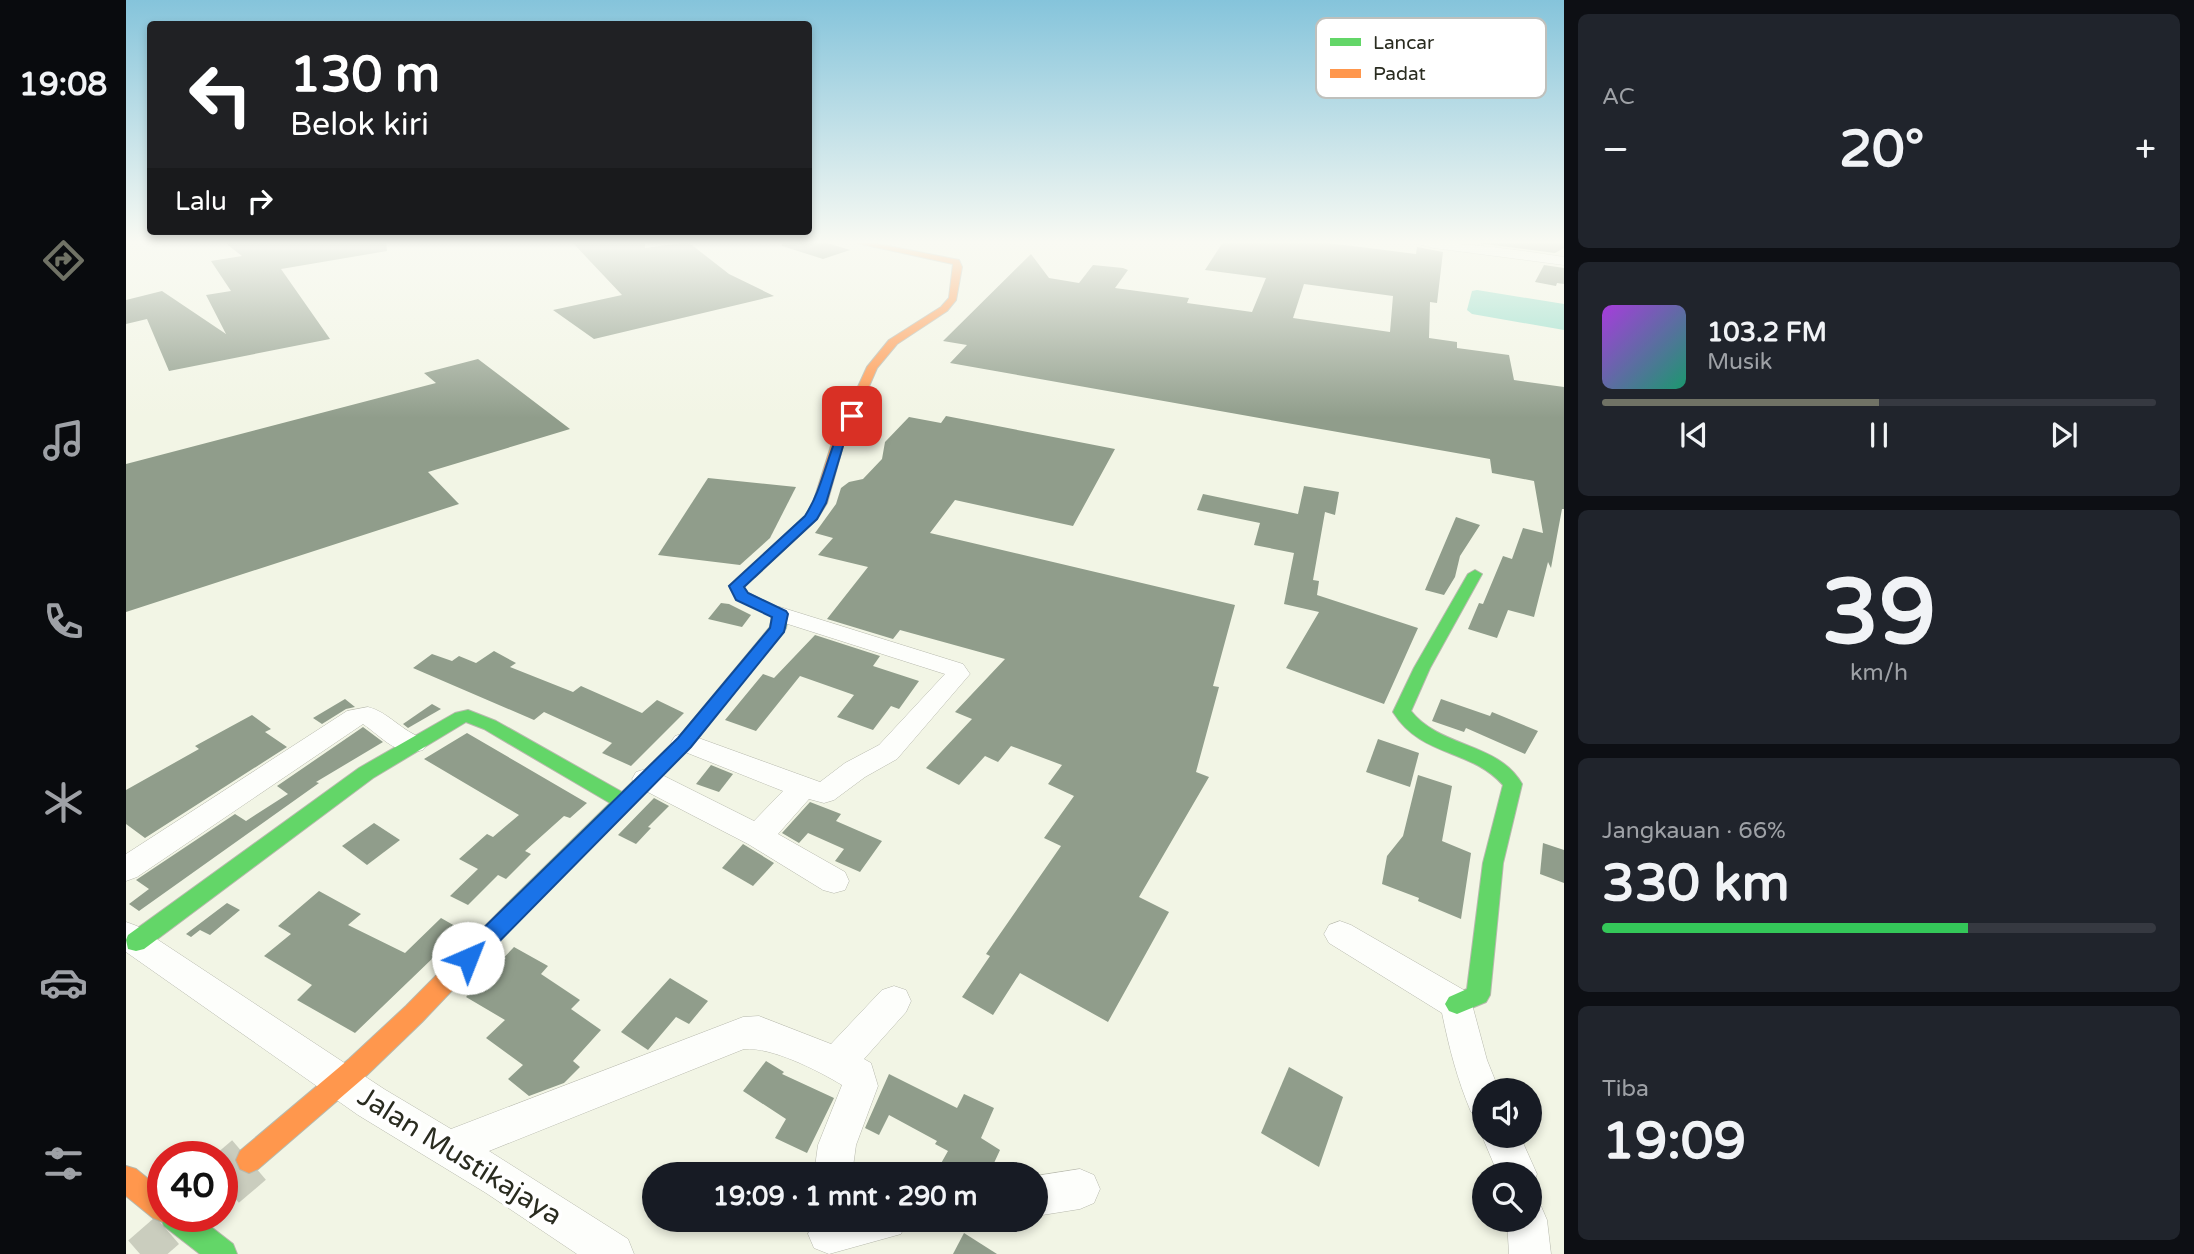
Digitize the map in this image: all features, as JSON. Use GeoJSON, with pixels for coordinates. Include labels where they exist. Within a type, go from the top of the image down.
{"type":"FeatureCollection","features":[{"type":"Feature","properties":{"kind":"main road"},"geometry":{"type":"LineString","coordinates":[[249,1160],[386,1042],[684,742],[778,628],[780,614],[742,596],[736,586],[779,550],[815,512],[837,446],[872,367],[894,342],[944,309],[952,301]]}},
{"type":"Feature","properties":{"kind":"main road"},"geometry":{"type":"LineString","coordinates":[[1457,1004],[1478,995],[1493,863],[1513,784],[1499,764],[1419,732],[1404,718],[1402,712],[1422,668],[1475,574]]}},
{"type":"Feature","properties":{"kind":"main road"},"geometry":{"type":"LineString","coordinates":[[131,939],[366,773],[461,717],[468,716],[521,741],[624,802]]}},
{"type":"Feature","properties":{"kind":"main road"},"geometry":{"type":"LineString","coordinates":[[126,1179],[147,1195]]}},
{"type":"Feature","properties":{"kind":"main road"},"geometry":{"type":"LineString","coordinates":[[195,1232],[223,1254]]}},
{"type":"Feature","properties":{"kind":"street"},"geometry":{"type":"LineString","coordinates":[[684,742],[803,788],[818,793],[828,792],[855,770],[888,752],[957,671],[780,614]]}},
{"type":"Feature","properties":{"kind":"street"},"geometry":{"type":"LineString","coordinates":[[126,869],[356,717],[368,715],[406,743],[414,744]]}},
{"type":"Feature","properties":{"kind":"street"},"geometry":{"type":"LineString","coordinates":[[646,779],[758,836],[834,881]]}},
{"type":"Feature","properties":{"kind":"street"},"geometry":{"type":"LineString","coordinates":[[758,836],[803,788]]}},
{"type":"Feature","properties":{"kind":"street"},"geometry":{"type":"LineString","coordinates":[[1340,934],[1457,1004],[1469,1060],[1476,1078]]}},
{"type":"Feature","properties":{"kind":"street"},"geometry":{"type":"LineString","coordinates":[[131,939],[341,1080]]}},
{"type":"Feature","properties":{"kind":"street"},"geometry":{"type":"LineString","coordinates":[[838,1063],[894,1001]]}},
{"type":"Feature","properties":{"kind":"street"},"geometry":{"type":"LineString","coordinates":[[447,1149],[743,1033],[760,1032],[838,1063],[858,1075],[860,1086],[837,1145],[835,1162]]}},
{"type":"Feature","properties":{"kind":"street","name":"Jalan Mustikajaya"},"geometry":{"type":"LineString","coordinates":[[341,1080],[447,1149],[500,1179],[613,1254]]}},
{"type":"Feature","properties":{"kind":"street"},"geometry":{"type":"LineString","coordinates":[[1048,1194],[1080,1189]]}},
{"type":"Feature","properties":{"kind":"street"},"geometry":{"type":"LineString","coordinates":[[1528,1232],[1530,1254]]}},
{"type":"Feature","properties":{"kind":"water"},"geometry":{"type":"Polygon","coordinates":[[[1469,301],[1542,301],[1564,304],[1564,330],[1472,314],[1467,310],[1469,301]]]}},
{"type":"Feature","properties":{"kind":"building"},"geometry":{"type":"Polygon","coordinates":[[[126,301],[176,301],[226,334],[209,301],[303,301],[330,339],[169,371],[147,319],[126,324],[126,301]]]}},
{"type":"Feature","properties":{"kind":"building"},"geometry":{"type":"Polygon","coordinates":[[[597,301],[755,301],[594,339],[553,310],[597,301]]]}},
{"type":"Feature","properties":{"kind":"building"},"geometry":{"type":"Polygon","coordinates":[[[984,301],[1188,301],[1187,303],[1252,312],[1257,301],[1299,301],[1293,318],[1390,332],[1393,301],[1437,301],[1437,303],[1430,302],[1429,338],[1457,342],[1457,348],[1509,355],[1514,380],[1564,387],[1564,509],[1551,568],[1548,562],[1534,617],[1508,610],[1497,638],[1468,629],[1479,603],[1483,604],[1503,556],[1512,559],[1523,528],[1543,533],[1534,481],[1492,473],[1490,459],[950,363],[967,345],[943,341],[984,301]]]}},
{"type":"Feature","properties":{"kind":"building"},"geometry":{"type":"Polygon","coordinates":[[[478,359],[570,429],[428,472],[459,504],[126,612],[126,464],[436,383],[424,373],[478,359]]]}},
{"type":"Feature","properties":{"kind":"building"},"geometry":{"type":"Polygon","coordinates":[[[946,416],[1115,449],[1073,526],[955,500],[930,533],[1235,605],[1213,686],[1219,687],[1196,772],[1209,777],[1139,897],[1169,912],[1108,1022],[1020,973],[993,1015],[962,997],[990,956],[986,954],[1061,846],[1044,838],[1074,796],[1048,784],[1062,765],[1011,746],[998,762],[985,756],[959,785],[926,768],[972,719],[955,712],[1005,659],[900,630],[893,639],[827,619],[868,567],[818,555],[833,538],[815,533],[836,504],[841,488],[849,482],[863,479],[882,459],[885,442],[909,417],[941,423],[946,416]]]}},
{"type":"Feature","properties":{"kind":"building"},"geometry":{"type":"Polygon","coordinates":[[[708,478],[796,487],[770,538],[740,565],[658,555],[708,478]]]}},
{"type":"Feature","properties":{"kind":"building"},"geometry":{"type":"Polygon","coordinates":[[[1304,486],[1339,492],[1335,515],[1325,512],[1313,580],[1319,581],[1317,595],[1418,628],[1384,704],[1286,668],[1319,612],[1284,604],[1294,553],[1254,545],[1260,523],[1197,510],[1203,494],[1298,514],[1304,486]]]}},
{"type":"Feature","properties":{"kind":"building"},"geometry":{"type":"Polygon","coordinates":[[[1456,517],[1480,525],[1460,556],[1455,577],[1444,595],[1425,590],[1456,517]]]}},
{"type":"Feature","properties":{"kind":"building"},"geometry":{"type":"Polygon","coordinates":[[[721,603],[751,615],[742,627],[708,619],[721,603]]]}},
{"type":"Feature","properties":{"kind":"building"},"geometry":{"type":"Polygon","coordinates":[[[815,635],[880,656],[873,666],[919,681],[899,709],[891,706],[873,730],[837,717],[854,695],[800,676],[756,731],[725,720],[763,674],[774,678],[815,635]]]}},
{"type":"Feature","properties":{"kind":"building"},"geometry":{"type":"Polygon","coordinates":[[[494,651],[516,663],[510,667],[573,692],[581,686],[642,713],[657,700],[684,713],[631,766],[602,753],[612,743],[544,712],[534,720],[413,668],[432,654],[452,661],[459,656],[476,663],[494,651]]]}},
{"type":"Feature","properties":{"kind":"building"},"geometry":{"type":"Polygon","coordinates":[[[345,699],[355,707],[346,709],[322,724],[313,718],[345,699]]]}},
{"type":"Feature","properties":{"kind":"building"},"geometry":{"type":"Polygon","coordinates":[[[1441,699],[1490,716],[1492,712],[1538,731],[1525,754],[1466,728],[1464,732],[1432,721],[1441,699]]]}},
{"type":"Feature","properties":{"kind":"building"},"geometry":{"type":"Polygon","coordinates":[[[432,704],[441,709],[408,728],[403,724],[432,704]]]}},
{"type":"Feature","properties":{"kind":"building"},"geometry":{"type":"Polygon","coordinates":[[[252,715],[271,729],[265,732],[287,747],[145,838],[126,824],[126,790],[199,749],[195,746],[252,715]]]}},
{"type":"Feature","properties":{"kind":"building"},"geometry":{"type":"Polygon","coordinates":[[[363,727],[383,742],[316,782],[319,783],[139,911],[129,904],[149,889],[136,880],[235,814],[246,821],[288,794],[277,786],[363,727]]]}},
{"type":"Feature","properties":{"kind":"building"},"geometry":{"type":"Polygon","coordinates":[[[467,733],[587,803],[570,818],[564,816],[525,851],[531,854],[506,879],[498,875],[468,905],[450,896],[478,869],[459,859],[487,834],[493,837],[519,815],[424,759],[467,733]]]}},
{"type":"Feature","properties":{"kind":"building"},"geometry":{"type":"Polygon","coordinates":[[[1378,739],[1419,753],[1410,787],[1366,772],[1378,739]]]}},
{"type":"Feature","properties":{"kind":"building"},"geometry":{"type":"Polygon","coordinates":[[[711,765],[733,774],[719,792],[696,784],[711,765]]]}},
{"type":"Feature","properties":{"kind":"building"},"geometry":{"type":"Polygon","coordinates":[[[1418,775],[1452,786],[1442,841],[1471,853],[1461,919],[1418,901],[1419,898],[1382,884],[1387,856],[1403,836],[1418,775]]]}},
{"type":"Feature","properties":{"kind":"building"},"geometry":{"type":"Polygon","coordinates":[[[654,798],[669,806],[636,844],[618,835],[654,798]]]}},
{"type":"Feature","properties":{"kind":"building"},"geometry":{"type":"Polygon","coordinates":[[[810,802],[841,814],[836,821],[882,841],[860,872],[835,861],[844,849],[808,833],[799,843],[782,833],[810,802]]]}},
{"type":"Feature","properties":{"kind":"building"},"geometry":{"type":"Polygon","coordinates":[[[374,823],[400,840],[367,865],[342,846],[374,823]]]}},
{"type":"Feature","properties":{"kind":"building"},"geometry":{"type":"Polygon","coordinates":[[[1543,843],[1564,850],[1564,883],[1540,874],[1543,843]]]}},
{"type":"Feature","properties":{"kind":"building"},"geometry":{"type":"Polygon","coordinates":[[[743,844],[774,863],[753,886],[722,868],[743,844]]]}},
{"type":"Feature","properties":{"kind":"building"},"geometry":{"type":"Polygon","coordinates":[[[319,891],[361,914],[348,925],[405,953],[441,918],[462,930],[355,1033],[297,1000],[312,985],[264,956],[291,934],[278,926],[319,891]]]}},
{"type":"Feature","properties":{"kind":"building"},"geometry":{"type":"Polygon","coordinates":[[[227,903],[240,910],[210,935],[200,930],[191,937],[186,934],[227,903]]]}},
{"type":"Feature","properties":{"kind":"building"},"geometry":{"type":"Polygon","coordinates":[[[514,947],[548,966],[541,974],[580,1000],[571,1009],[601,1030],[573,1061],[580,1067],[564,1083],[529,1096],[508,1079],[523,1065],[486,1038],[505,1020],[466,997],[514,947]]]}},
{"type":"Feature","properties":{"kind":"building"},"geometry":{"type":"Polygon","coordinates":[[[670,978],[708,1001],[689,1024],[676,1017],[648,1050],[621,1032],[670,978]]]}},
{"type":"Feature","properties":{"kind":"building"},"geometry":{"type":"Polygon","coordinates":[[[766,1061],[784,1072],[782,1074],[834,1098],[807,1153],[775,1138],[786,1119],[743,1091],[766,1061]]]}},
{"type":"Feature","properties":{"kind":"building"},"geometry":{"type":"Polygon","coordinates":[[[1289,1067],[1343,1097],[1319,1167],[1261,1133],[1289,1067]]]}},
{"type":"Feature","properties":{"kind":"building"},"geometry":{"type":"Polygon","coordinates":[[[889,1074],[957,1108],[964,1094],[994,1108],[981,1138],[1000,1150],[994,1162],[942,1162],[948,1151],[935,1144],[937,1141],[889,1115],[879,1135],[865,1128],[889,1074]]]}},
{"type":"Feature","properties":{"kind":"building"},"geometry":{"type":"Polygon","coordinates":[[[964,1233],[997,1254],[953,1254],[964,1233]]]}},
{"type":"Feature","properties":{"kind":"tunnel"},"geometry":{"type":"LineString","coordinates":[[238,1169],[249,1160]]}},
{"type":"Feature","properties":{"kind":"tunnel"},"geometry":{"type":"LineString","coordinates":[[140,1254],[165,1232]]}},
{"type":"Feature","properties":{"kind":"traffic: fast"},"geometry":{"type":"LineString","coordinates":[[515,910],[684,742],[778,628],[780,614],[742,596],[736,586],[750,574]]}},
{"type":"Feature","properties":{"kind":"traffic: fast"},"geometry":{"type":"LineString","coordinates":[[1457,1004],[1478,995],[1493,863],[1513,784],[1487,761],[1426,736],[1413,726],[1402,712],[1422,668],[1475,574]]}},
{"type":"Feature","properties":{"kind":"traffic: fast"},"geometry":{"type":"LineString","coordinates":[[136,942],[366,773],[461,717],[468,716],[490,725],[624,802]]}},
{"type":"Feature","properties":{"kind":"traffic: fast"},"geometry":{"type":"LineString","coordinates":[[195,1232],[223,1254]]}},
{"type":"Feature","properties":{"kind":"traffic: slow"},"geometry":{"type":"LineString","coordinates":[[750,574],[810,519],[820,503],[837,446],[872,367],[893,342],[944,309],[951,301]]}},
{"type":"Feature","properties":{"kind":"traffic: slow"},"geometry":{"type":"LineString","coordinates":[[249,1160],[358,1067],[414,1014],[515,910]]}},
{"type":"Feature","properties":{"kind":"traffic: slow"},"geometry":{"type":"LineString","coordinates":[[126,1179],[147,1195]]}},
{"type":"Feature","properties":{"kind":"route"},"geometry":{"type":"LineString","coordinates":[[468,958],[565,858],[684,742],[778,628],[781,622],[780,614],[742,596],[736,586],[779,550],[810,519],[820,503],[837,446],[852,416]]}}]}
